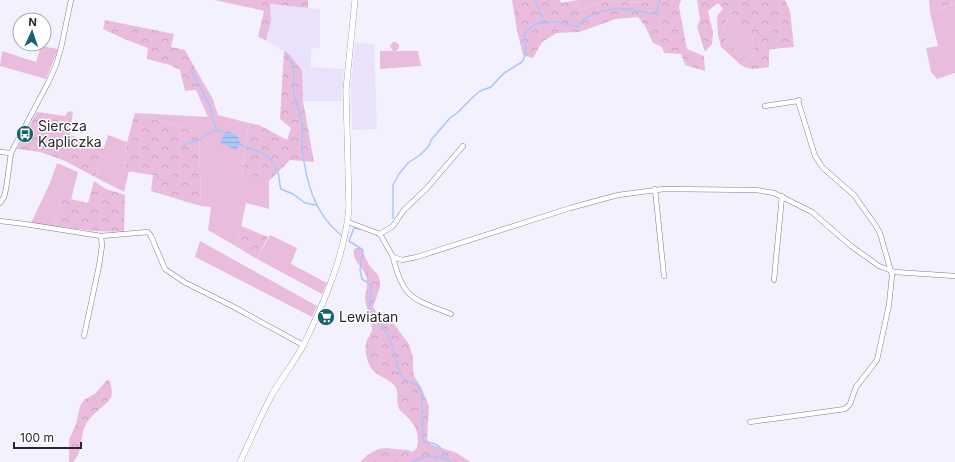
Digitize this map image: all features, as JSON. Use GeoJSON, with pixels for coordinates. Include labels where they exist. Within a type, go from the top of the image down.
{"type":"FeatureCollection","features":[{"type":"Feature","properties":{"kind":"street"},"geometry":{"type":"LineString","coordinates":[[0,203],[4,197],[6,189],[11,153],[56,65],[71,0]]}},
{"type":"Feature","properties":{"kind":"street"},"geometry":{"type":"LineString","coordinates":[[240,462],[273,394],[303,345],[331,282],[343,243],[348,222],[349,195],[346,90],[355,0]]}},
{"type":"Feature","properties":{"kind":"street"},"geometry":{"type":"LineString","coordinates":[[750,422],[845,409],[850,404],[856,387],[877,360],[889,305],[892,275],[882,240],[876,226],[854,195],[823,168],[814,156],[799,100],[765,106]]}},
{"type":"Feature","properties":{"kind":"street"},"geometry":{"type":"LineString","coordinates":[[380,234],[393,226],[404,210],[427,188],[463,146]]}},
{"type":"Feature","properties":{"kind":"street"},"geometry":{"type":"LineString","coordinates":[[0,152],[11,153]]}},
{"type":"Feature","properties":{"kind":"street"},"geometry":{"type":"LineString","coordinates":[[393,257],[402,260],[417,257],[570,208],[618,195],[655,189],[756,190],[767,191],[782,196],[813,213],[851,246],[879,266],[890,270],[907,273],[955,276]]}},
{"type":"Feature","properties":{"kind":"street"},"geometry":{"type":"LineString","coordinates":[[655,189],[664,276]]}},
{"type":"Feature","properties":{"kind":"street"},"geometry":{"type":"LineString","coordinates":[[774,280],[782,196]]}},
{"type":"Feature","properties":{"kind":"street"},"geometry":{"type":"LineString","coordinates":[[0,221],[101,236],[148,232],[165,270],[184,282],[232,306],[303,345]]}},
{"type":"Feature","properties":{"kind":"street"},"geometry":{"type":"LineString","coordinates":[[348,222],[380,234],[393,257],[397,275],[409,295],[420,302],[451,314]]}},
{"type":"Feature","properties":{"kind":"street"},"geometry":{"type":"LineString","coordinates":[[84,336],[99,266],[102,246],[101,236]]}},
{"type":"Feature","properties":{"kind":"shaded area"},"geometry":{"type":"Polygon","coordinates":[[[270,4],[320,9],[320,47],[311,49],[311,67],[344,69],[342,101],[303,101],[302,70],[290,55],[266,40],[271,21],[270,4]]]}},
{"type":"Feature","properties":{"kind":"shaded area"},"geometry":{"type":"Polygon","coordinates":[[[355,43],[374,44],[377,129],[352,130],[351,84],[355,43]]]}},
{"type":"Feature","properties":{"kind":"green space"},"geometry":{"type":"Polygon","coordinates":[[[214,0],[248,0],[247,7],[214,0]]]}},
{"type":"Feature","properties":{"kind":"green space"},"geometry":{"type":"Polygon","coordinates":[[[248,0],[308,0],[308,8],[270,4],[271,21],[266,40],[258,37],[264,11],[247,7],[248,0]]]}},
{"type":"Feature","properties":{"kind":"green space"},"geometry":{"type":"Polygon","coordinates":[[[512,0],[560,0],[561,3],[577,0],[580,10],[605,1],[645,3],[649,0],[681,0],[679,7],[687,49],[704,56],[705,71],[685,65],[681,54],[664,53],[662,47],[653,43],[645,26],[638,17],[616,19],[579,32],[557,33],[542,42],[533,58],[523,55],[512,0]]]}},
{"type":"Feature","properties":{"kind":"green space"},"geometry":{"type":"Polygon","coordinates":[[[577,0],[649,0],[645,3],[605,1],[580,10],[577,0]]]}},
{"type":"Feature","properties":{"kind":"green space"},"geometry":{"type":"Polygon","coordinates":[[[697,0],[785,0],[790,11],[794,47],[769,50],[769,67],[753,69],[747,68],[749,58],[755,54],[751,29],[738,28],[739,18],[730,15],[724,25],[726,41],[745,61],[742,66],[721,47],[718,35],[717,16],[723,9],[718,3],[708,11],[713,33],[712,44],[705,52],[697,27],[700,19],[697,0]]]}},
{"type":"Feature","properties":{"kind":"green space"},"geometry":{"type":"Polygon","coordinates":[[[929,0],[955,0],[955,3],[930,13],[929,0]]]}},
{"type":"Feature","properties":{"kind":"green space"},"geometry":{"type":"Polygon","coordinates":[[[955,3],[955,73],[937,79],[931,72],[926,48],[938,46],[930,13],[955,3]]]}},
{"type":"Feature","properties":{"kind":"green space"},"geometry":{"type":"Polygon","coordinates":[[[730,15],[739,18],[751,29],[755,54],[749,58],[747,68],[742,66],[745,61],[726,41],[724,25],[730,15]]]}},
{"type":"Feature","properties":{"kind":"green space"},"geometry":{"type":"Polygon","coordinates":[[[105,20],[174,34],[171,47],[185,50],[203,82],[196,90],[185,91],[180,70],[170,65],[147,59],[148,48],[103,29],[105,20]]]}},
{"type":"Feature","properties":{"kind":"green space"},"geometry":{"type":"Polygon","coordinates":[[[393,42],[396,42],[399,45],[399,48],[396,51],[418,51],[421,66],[380,69],[380,51],[393,51],[390,46],[393,42]]]}},
{"type":"Feature","properties":{"kind":"green space"},"geometry":{"type":"Polygon","coordinates":[[[52,48],[58,49],[46,79],[0,66],[2,51],[36,62],[39,52],[52,52],[52,48]]]}},
{"type":"Feature","properties":{"kind":"green space"},"geometry":{"type":"Polygon","coordinates":[[[284,51],[290,55],[302,70],[303,101],[314,162],[290,160],[269,181],[242,175],[249,123],[259,125],[287,140],[291,128],[280,119],[284,51]]]}},
{"type":"Feature","properties":{"kind":"green space"},"geometry":{"type":"Polygon","coordinates":[[[203,82],[212,97],[218,115],[249,123],[242,174],[269,181],[269,209],[246,203],[237,247],[208,230],[211,207],[201,206],[199,133],[135,113],[208,117],[196,90],[203,82]]]}},
{"type":"Feature","properties":{"kind":"green space"},"geometry":{"type":"Polygon","coordinates":[[[69,111],[73,112],[70,135],[104,149],[95,177],[63,160],[40,152],[17,149],[37,112],[65,116],[69,111]]]}},
{"type":"Feature","properties":{"kind":"green space"},"geometry":{"type":"Polygon","coordinates":[[[135,113],[199,133],[201,206],[151,191],[153,175],[125,171],[127,142],[135,113]]]}},
{"type":"Feature","properties":{"kind":"green space"},"geometry":{"type":"Polygon","coordinates":[[[108,135],[127,142],[125,170],[129,171],[124,192],[95,177],[108,135]]]}},
{"type":"Feature","properties":{"kind":"green space"},"geometry":{"type":"Polygon","coordinates":[[[57,163],[78,172],[71,200],[62,197],[54,226],[31,223],[50,183],[57,163]]]}},
{"type":"Feature","properties":{"kind":"green space"},"geometry":{"type":"Polygon","coordinates":[[[94,181],[106,189],[125,195],[124,232],[94,231],[54,226],[62,197],[88,203],[94,181]]]}},
{"type":"Feature","properties":{"kind":"green space"},"geometry":{"type":"Polygon","coordinates":[[[241,226],[268,237],[257,259],[237,247],[241,226]]]}},
{"type":"Feature","properties":{"kind":"green space"},"geometry":{"type":"Polygon","coordinates":[[[270,235],[297,248],[291,264],[327,283],[322,294],[257,259],[270,235]]]}},
{"type":"Feature","properties":{"kind":"green space"},"geometry":{"type":"Polygon","coordinates":[[[200,241],[317,306],[312,317],[195,257],[200,241]]]}},
{"type":"Feature","properties":{"kind":"green space"},"geometry":{"type":"Polygon","coordinates":[[[360,247],[369,265],[378,275],[380,281],[380,287],[373,307],[377,313],[393,323],[409,344],[413,357],[414,376],[421,387],[429,406],[427,440],[432,445],[457,453],[470,462],[360,462],[372,452],[382,448],[409,450],[412,452],[417,448],[418,438],[414,426],[398,407],[396,388],[391,382],[374,372],[367,358],[366,343],[372,329],[365,299],[367,285],[366,276],[355,259],[354,254],[354,249],[360,247]]]}},
{"type":"Feature","properties":{"kind":"green space"},"geometry":{"type":"Polygon","coordinates":[[[107,380],[110,381],[112,391],[111,398],[85,426],[80,450],[73,462],[69,462],[69,440],[76,424],[80,406],[84,400],[96,393],[107,380]]]}},
{"type":"Feature","properties":{"kind":"water"},"geometry":{"type":"Polygon","coordinates":[[[225,132],[234,134],[238,137],[240,145],[236,150],[221,143],[225,132]]]}},
{"type":"Feature","properties":{"kind":"waterway"},"geometry":{"type":"LineString","coordinates":[[535,0],[542,16],[542,23]]}},
{"type":"Feature","properties":{"kind":"waterway"},"geometry":{"type":"LineString","coordinates":[[393,218],[393,185],[399,174],[408,163],[420,155],[429,146],[431,140],[450,118],[474,96],[480,91],[491,87],[504,73],[522,62],[526,54],[525,33],[535,24],[556,22],[577,27],[591,15],[616,9],[637,10],[653,14],[656,13],[660,0]]}},
{"type":"Feature","properties":{"kind":"waterway"},"geometry":{"type":"LineString","coordinates":[[286,53],[294,70],[294,92],[302,124],[302,148],[309,184],[313,196],[324,217],[341,235]]}},
{"type":"Feature","properties":{"kind":"waterway"},"geometry":{"type":"LineString","coordinates":[[190,68],[210,106],[216,130]]}},
{"type":"Feature","properties":{"kind":"waterway"},"geometry":{"type":"LineString","coordinates":[[183,145],[199,140],[214,131],[218,130],[225,133]]}},
{"type":"Feature","properties":{"kind":"waterway"},"geometry":{"type":"LineString","coordinates":[[239,144],[262,153],[271,160],[278,173],[281,189],[293,194],[305,203],[316,205]]}},
{"type":"Feature","properties":{"kind":"waterway"},"geometry":{"type":"LineString","coordinates":[[360,229],[354,228],[349,241],[363,250],[360,270],[362,279],[370,284],[371,287],[369,310],[388,335],[401,376],[406,381],[418,386],[420,390],[422,396],[423,440],[425,442],[433,443],[441,448],[445,458]]}},
{"type":"Feature","properties":{"kind":"waterway"},"geometry":{"type":"LineString","coordinates":[[412,462],[426,456],[445,458],[451,462]]}},
{"type":"Feature","properties":{"kind":"place","name":"Siercza Kapliczka"},"geometry":{"type":"Point","coordinates":[25,134]}},
{"type":"Feature","properties":{"kind":"place","name":"Lewiatan"},"geometry":{"type":"Point","coordinates":[326,317]}}]}
